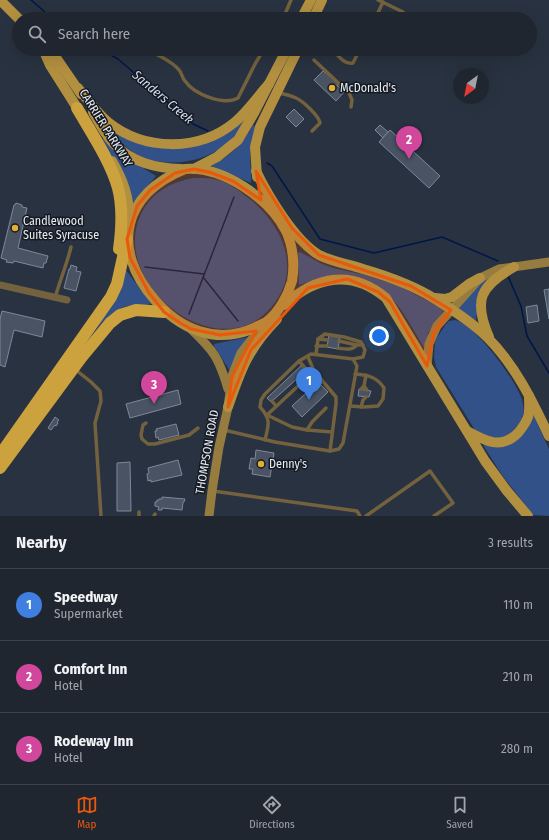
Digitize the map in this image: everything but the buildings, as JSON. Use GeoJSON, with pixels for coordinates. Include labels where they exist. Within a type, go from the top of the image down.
{"type":"FeatureCollection","features":[{"type":"Feature","properties":{"kind":"highway"},"geometry":{"type":"LineString","coordinates":[[77,108],[107,161],[116,180],[120,197],[122,229],[111,298]]}},
{"type":"Feature","properties":{"kind":"highway"},"geometry":{"type":"LineString","coordinates":[[0,468],[18,436],[111,298],[118,284],[127,239]]}},
{"type":"Feature","properties":{"kind":"highway"},"geometry":{"type":"LineString","coordinates":[[0,455],[18,436],[100,333],[116,317],[143,309],[164,312]]}},
{"type":"Feature","properties":{"kind":"highway"},"geometry":{"type":"LineString","coordinates":[[0,451],[18,436]]}},
{"type":"Feature","properties":{"kind":"highway"},"geometry":{"type":"LineString","coordinates":[[0,475],[18,436]]}},
{"type":"Feature","properties":{"kind":"main road"},"geometry":{"type":"LineString","coordinates":[[0,0],[12,12]]}},
{"type":"Feature","properties":{"kind":"main road"},"geometry":{"type":"LineString","coordinates":[[305,12],[311,0]]}},
{"type":"Feature","properties":{"kind":"main road"},"geometry":{"type":"LineString","coordinates":[[316,12],[322,0]]}},
{"type":"Feature","properties":{"kind":"main road","name":"CARRIER PARKWAY"},"geometry":{"type":"LineString","coordinates":[[47,56],[50,65],[121,176],[129,204],[129,227]]}},
{"type":"Feature","properties":{"kind":"main road","name":"CARRIER PARKWAY"},"geometry":{"type":"LineString","coordinates":[[54,56],[58,59],[78,88],[106,134],[113,143],[126,153],[142,163],[157,168],[190,169],[210,172],[233,181],[256,196],[272,211]]}},
{"type":"Feature","properties":{"kind":"main road"},"geometry":{"type":"LineString","coordinates":[[283,56],[245,130],[238,140],[217,157],[160,181],[150,190],[137,206],[129,227],[127,239],[130,258],[137,276],[164,312],[192,329],[220,335],[250,330],[267,321],[292,298],[308,288],[329,281],[347,279],[368,285],[390,302],[427,366],[494,474],[528,516]]}},
{"type":"Feature","properties":{"kind":"main road"},"geometry":{"type":"LineString","coordinates":[[295,56],[264,117],[258,134],[256,147],[256,171],[259,187],[272,211],[286,232],[303,251],[316,259],[335,267],[388,277]]}},
{"type":"Feature","properties":{"kind":"main road"},"geometry":{"type":"LineString","coordinates":[[78,88],[108,122],[124,132],[150,142],[180,144],[193,142],[222,131],[235,122],[269,84]]}},
{"type":"Feature","properties":{"kind":"main road"},"geometry":{"type":"LineString","coordinates":[[256,171],[266,191],[292,228],[308,246],[319,255],[411,286],[435,298],[480,331],[492,342],[515,370],[549,436]]}},
{"type":"Feature","properties":{"kind":"main road"},"geometry":{"type":"LineString","coordinates":[[278,310],[288,294],[292,280],[293,254],[286,232]]}},
{"type":"Feature","properties":{"kind":"main road"},"geometry":{"type":"LineString","coordinates":[[492,342],[480,312],[482,298],[489,284],[496,277],[514,266]]}},
{"type":"Feature","properties":{"kind":"main road"},"geometry":{"type":"LineString","coordinates":[[435,298],[446,299],[452,297],[469,284],[480,278]]}},
{"type":"Feature","properties":{"kind":"main road"},"geometry":{"type":"LineString","coordinates":[[228,407],[241,368],[251,350],[268,329],[308,288]]}},
{"type":"Feature","properties":{"kind":"main road"},"geometry":{"type":"LineString","coordinates":[[466,430],[484,440],[494,442],[502,442],[514,437],[523,427],[528,417],[529,395]]}},
{"type":"Feature","properties":{"kind":"street"},"geometry":{"type":"LineString","coordinates":[[427,366],[429,344],[437,326],[480,278],[499,269],[549,262]]}},
{"type":"Feature","properties":{"kind":"street"},"geometry":{"type":"LineString","coordinates":[[0,285],[67,300]]}},
{"type":"Feature","properties":{"kind":"street","name":"THOMPSON ROAD"},"geometry":{"type":"LineString","coordinates":[[209,516],[232,376],[241,353],[267,321]]}},
{"type":"Feature","properties":{"kind":"street","name":"THOMPSON ROAD"},"geometry":{"type":"LineString","coordinates":[[192,329],[215,354],[222,368],[229,392]]}},
{"type":"Feature","properties":{"kind":"lane"},"geometry":{"type":"LineString","coordinates":[[285,12],[290,0]]}},
{"type":"Feature","properties":{"kind":"lane"},"geometry":{"type":"LineString","coordinates":[[378,0],[403,12]]}},
{"type":"Feature","properties":{"kind":"lane"},"geometry":{"type":"LineString","coordinates":[[378,12],[383,2]]}},
{"type":"Feature","properties":{"kind":"lane"},"geometry":{"type":"LineString","coordinates":[[159,56],[180,70],[184,81],[192,88],[203,95],[217,100],[228,101],[238,98],[259,56]]}},
{"type":"Feature","properties":{"kind":"lane"},"geometry":{"type":"LineString","coordinates":[[339,56],[345,62],[351,64],[356,56]]}},
{"type":"Feature","properties":{"kind":"lane"},"geometry":{"type":"LineString","coordinates":[[314,60],[349,93],[352,100],[351,107]]}},
{"type":"Feature","properties":{"kind":"lane"},"geometry":{"type":"LineString","coordinates":[[277,92],[300,100],[319,118],[320,123],[312,131]]}},
{"type":"Feature","properties":{"kind":"lane"},"geometry":{"type":"LineString","coordinates":[[55,298],[62,274],[66,267],[71,247]]}},
{"type":"Feature","properties":{"kind":"lane"},"geometry":{"type":"LineString","coordinates":[[316,354],[318,339],[325,334],[356,339],[361,342],[365,350],[363,357],[353,359],[316,354],[308,356],[299,361],[294,366],[290,374],[261,400],[260,407],[267,415],[292,427],[332,432]]}},
{"type":"Feature","properties":{"kind":"lane"},"geometry":{"type":"LineString","coordinates":[[318,339],[328,340]]}},
{"type":"Feature","properties":{"kind":"lane"},"geometry":{"type":"LineString","coordinates":[[339,341],[363,345]]}},
{"type":"Feature","properties":{"kind":"lane"},"geometry":{"type":"LineString","coordinates":[[338,348],[350,350],[357,345]]}},
{"type":"Feature","properties":{"kind":"lane"},"geometry":{"type":"LineString","coordinates":[[316,346],[327,346]]}},
{"type":"Feature","properties":{"kind":"lane"},"geometry":{"type":"LineString","coordinates":[[308,356],[312,373]]}},
{"type":"Feature","properties":{"kind":"lane"},"geometry":{"type":"LineString","coordinates":[[223,430],[265,440],[330,451],[339,449],[343,443],[357,366],[353,359]]}},
{"type":"Feature","properties":{"kind":"lane"},"geometry":{"type":"LineString","coordinates":[[299,361],[336,397],[330,451]]}},
{"type":"Feature","properties":{"kind":"lane"},"geometry":{"type":"LineString","coordinates":[[294,366],[297,370]]}},
{"type":"Feature","properties":{"kind":"lane"},"geometry":{"type":"LineString","coordinates":[[73,368],[100,391],[101,401],[95,423],[101,516]]}},
{"type":"Feature","properties":{"kind":"lane"},"geometry":{"type":"LineString","coordinates":[[265,440],[268,427],[267,415],[312,373]]}},
{"type":"Feature","properties":{"kind":"lane"},"geometry":{"type":"LineString","coordinates":[[350,406],[378,406],[383,400],[384,388],[379,381],[366,375],[355,374]]}},
{"type":"Feature","properties":{"kind":"lane"},"geometry":{"type":"LineString","coordinates":[[301,375],[305,379]]}},
{"type":"Feature","properties":{"kind":"lane"},"geometry":{"type":"LineString","coordinates":[[366,375],[363,387],[367,390]]}},
{"type":"Feature","properties":{"kind":"lane"},"geometry":{"type":"LineString","coordinates":[[296,380],[300,384]]}},
{"type":"Feature","properties":{"kind":"lane"},"geometry":{"type":"LineString","coordinates":[[290,385],[294,389]]}},
{"type":"Feature","properties":{"kind":"lane"},"geometry":{"type":"LineString","coordinates":[[285,390],[289,394]]}},
{"type":"Feature","properties":{"kind":"lane"},"geometry":{"type":"LineString","coordinates":[[280,394],[284,398]]}},
{"type":"Feature","properties":{"kind":"lane"},"geometry":{"type":"LineString","coordinates":[[360,396],[363,400]]}},
{"type":"Feature","properties":{"kind":"lane"},"geometry":{"type":"LineString","coordinates":[[361,407],[363,400],[366,397]]}},
{"type":"Feature","properties":{"kind":"lane"},"geometry":{"type":"LineString","coordinates":[[276,398],[280,402]]}},
{"type":"Feature","properties":{"kind":"lane"},"geometry":{"type":"LineString","coordinates":[[272,401],[276,406]]}},
{"type":"Feature","properties":{"kind":"lane"},"geometry":{"type":"LineString","coordinates":[[307,430],[312,422],[326,408]]}},
{"type":"Feature","properties":{"kind":"lane"},"geometry":{"type":"LineString","coordinates":[[146,423],[143,425],[141,435],[142,439],[148,444],[155,444],[189,435],[198,428]]}},
{"type":"Feature","properties":{"kind":"lane"},"geometry":{"type":"LineString","coordinates":[[366,516],[430,471],[452,503],[434,516]]}},
{"type":"Feature","properties":{"kind":"lane"},"geometry":{"type":"LineString","coordinates":[[212,491],[357,511],[360,516]]}},
{"type":"Feature","properties":{"kind":"highlighted area"},"geometry":{"type":"Polygon","coordinates":[[[194,169],[209,172],[233,181],[261,200],[256,171],[292,228],[319,255],[411,286],[451,310],[434,333],[427,366],[390,302],[378,292],[347,279],[308,288],[251,350],[228,407],[232,376],[256,331],[220,335],[191,329],[180,323],[164,312],[149,293],[130,258],[127,239],[137,206],[150,190],[175,173],[194,169]]]}},
{"type":"Feature","properties":{"kind":"shaded area"},"geometry":{"type":"Polygon","coordinates":[[[245,119],[233,138],[222,148],[200,158],[175,162],[151,160],[140,156],[122,143],[109,127],[168,148],[245,119]]]}},
{"type":"Feature","properties":{"kind":"shaded area"},"geometry":{"type":"Polygon","coordinates":[[[253,125],[256,127],[250,153],[251,183],[211,166],[224,158],[241,144],[253,125]]]}},
{"type":"Feature","properties":{"kind":"shaded area"},"geometry":{"type":"Polygon","coordinates":[[[105,137],[133,162],[156,176],[131,206],[121,171],[101,140],[105,137]]]}},
{"type":"Feature","properties":{"kind":"shaded area"},"geometry":{"type":"Polygon","coordinates":[[[194,178],[209,178],[222,181],[240,192],[269,218],[283,244],[287,258],[287,273],[284,287],[276,301],[254,321],[229,329],[202,325],[177,312],[155,293],[141,268],[135,241],[141,214],[145,206],[157,194],[170,185],[194,178]]]}},
{"type":"Feature","properties":{"kind":"shaded area"},"geometry":{"type":"Polygon","coordinates":[[[300,252],[333,268],[365,275],[399,286],[444,310],[428,333],[426,351],[401,310],[380,288],[367,280],[352,276],[334,275],[299,285],[298,253],[300,252]]]}},
{"type":"Feature","properties":{"kind":"shaded area"},"geometry":{"type":"Polygon","coordinates":[[[126,270],[151,304],[127,306],[112,313],[100,325],[80,351],[126,270]]]}},
{"type":"Feature","properties":{"kind":"shaded area"},"geometry":{"type":"Polygon","coordinates":[[[495,273],[478,304],[476,320],[457,308],[471,290],[495,273]]]}},
{"type":"Feature","properties":{"kind":"shaded area"},"geometry":{"type":"Polygon","coordinates":[[[455,320],[463,324],[484,343],[505,369],[520,395],[524,407],[524,413],[519,423],[508,435],[492,438],[475,430],[436,367],[434,357],[435,342],[446,324],[449,321],[455,320]]]}},
{"type":"Feature","properties":{"kind":"shaded area"},"geometry":{"type":"Polygon","coordinates":[[[249,337],[230,371],[214,344],[249,337]]]}},
{"type":"Feature","properties":{"kind":"shaded area"},"geometry":{"type":"Polygon","coordinates":[[[532,412],[549,449],[549,516],[533,515],[502,475],[483,445],[502,446],[532,412]]]}},
{"type":"Feature","properties":{"kind":"waterway","name":"Sanders Creek"},"geometry":{"type":"LineString","coordinates":[[31,0],[45,12]]}},
{"type":"Feature","properties":{"kind":"waterway","name":"Sanders Creek"},"geometry":{"type":"LineString","coordinates":[[113,56],[193,124],[208,131]]}},
{"type":"Feature","properties":{"kind":"waterway","name":"Sanders Creek"},"geometry":{"type":"LineString","coordinates":[[267,163],[272,166],[320,239],[374,253],[442,237],[498,261]]}},
{"type":"Feature","properties":{"kind":"waterway"},"geometry":{"type":"LineString","coordinates":[[189,314],[234,197]]}},
{"type":"Feature","properties":{"kind":"waterway"},"geometry":{"type":"LineString","coordinates":[[145,267],[204,274]]}},
{"type":"Feature","properties":{"kind":"waterway","name":"Sanders Creek"},"geometry":{"type":"LineString","coordinates":[[508,276],[521,306],[527,336],[549,373]]}},
{"type":"Feature","properties":{"kind":"waterway"},"geometry":{"type":"LineString","coordinates":[[203,277],[238,321]]}},
{"type":"Feature","properties":{"kind":"place","name":"McDonald's"},"geometry":{"type":"Point","coordinates":[332,88]}},
{"type":"Feature","properties":{"kind":"place","name":"Comfort Inn"},"geometry":{"type":"Point","coordinates":[409,159]}},
{"type":"Feature","properties":{"kind":"place","name":"Candlewood Suites Syracuse"},"geometry":{"type":"Point","coordinates":[15,228]}},
{"type":"Feature","properties":{"kind":"place","name":"Speedway"},"geometry":{"type":"Point","coordinates":[309,400]}},
{"type":"Feature","properties":{"kind":"place","name":"Rodeway Inn"},"geometry":{"type":"Point","coordinates":[154,404]}},
{"type":"Feature","properties":{"kind":"place","name":"Denny's"},"geometry":{"type":"Point","coordinates":[261,464]}}]}
